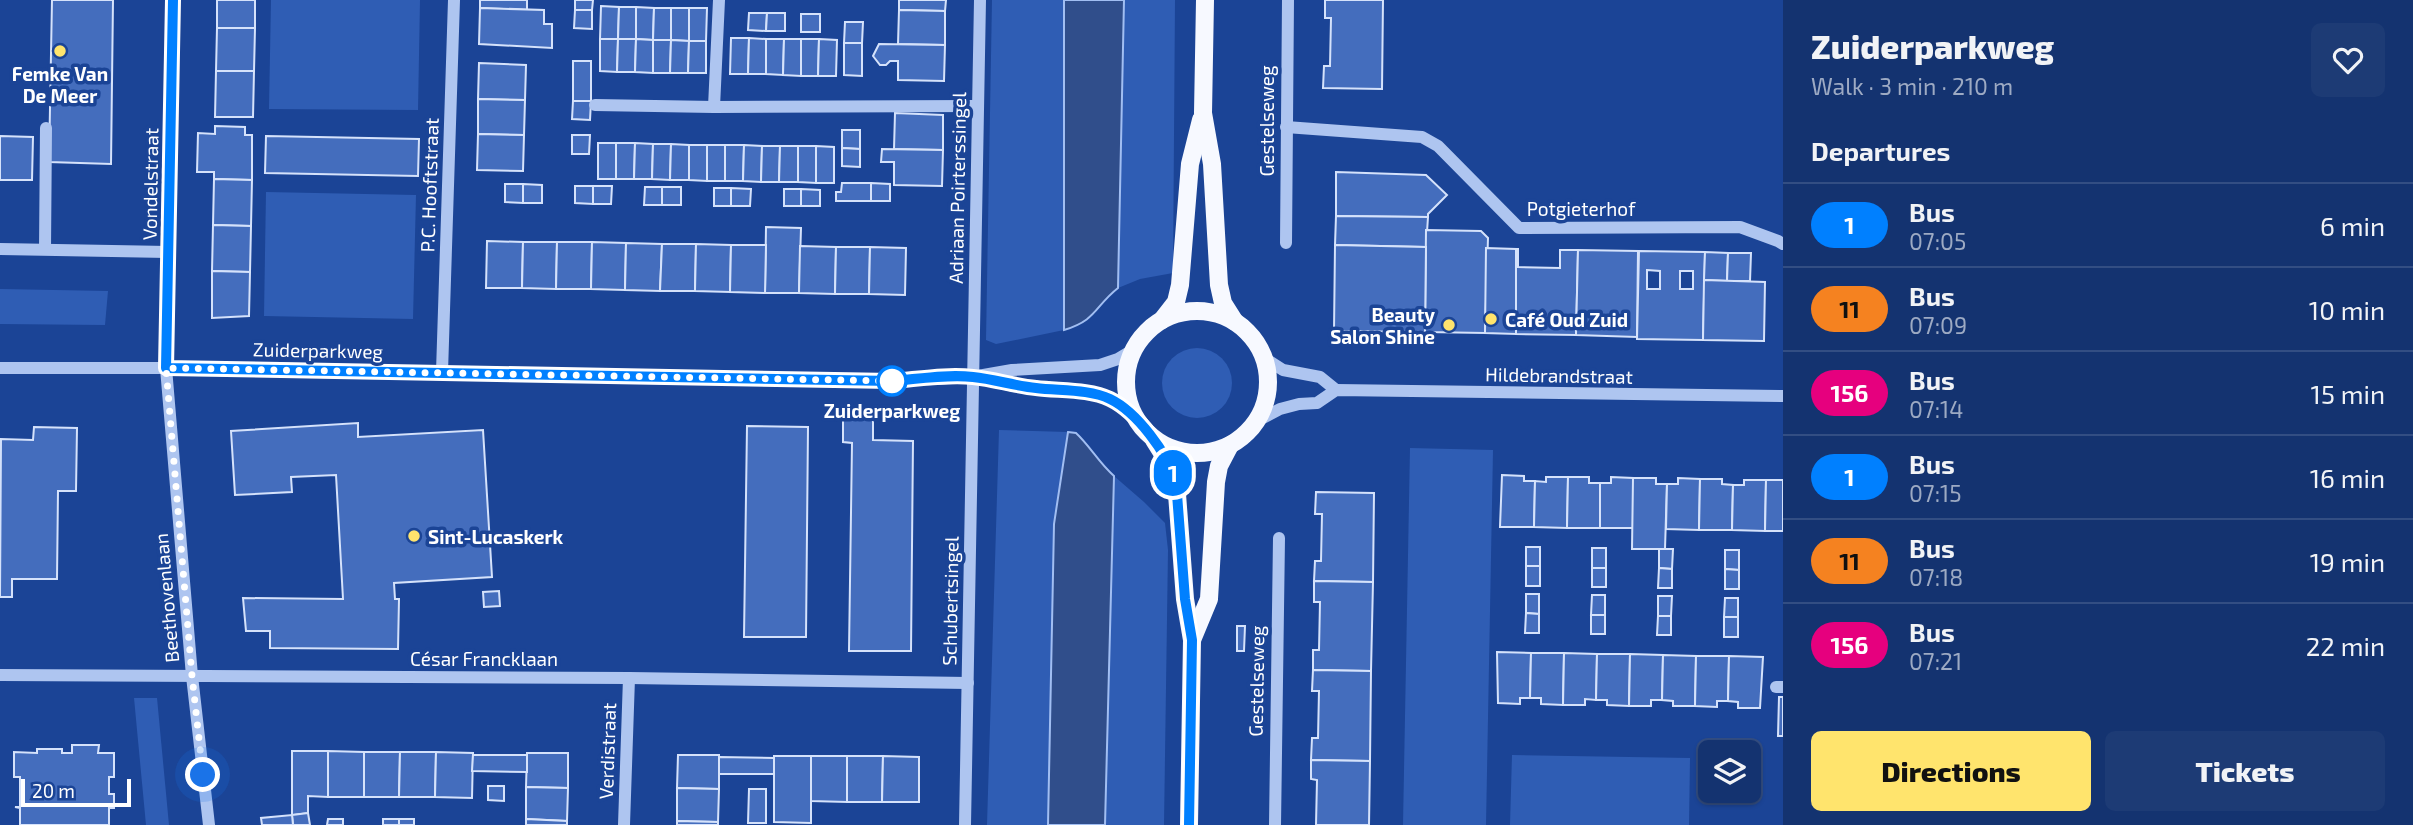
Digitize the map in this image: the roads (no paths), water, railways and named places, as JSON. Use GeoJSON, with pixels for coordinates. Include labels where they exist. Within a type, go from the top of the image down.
{"type":"FeatureCollection","features":[{"type":"Feature","properties":{"kind":"main road"},"geometry":{"type":"LineString","coordinates":[[1205,0],[1203,113],[1212,164],[1219,285],[1223,303],[1234,323]]}},
{"type":"Feature","properties":{"kind":"main road"},"geometry":{"type":"LineString","coordinates":[[1161,321],[1176,302],[1180,285],[1191,164],[1203,113]]}},
{"type":"Feature","properties":{"kind":"main road"},"geometry":{"type":"LineString","coordinates":[[1154,440],[1168,448],[1191,453],[1215,452],[1249,431],[1264,406],[1268,390],[1263,357],[1247,332],[1220,316],[1190,312],[1175,314],[1150,329],[1133,350],[1125,382],[1127,400],[1133,415],[1154,440],[1171,467],[1176,481],[1185,599],[1192,640],[1189,825]]}},
{"type":"Feature","properties":{"kind":"main road"},"geometry":{"type":"LineString","coordinates":[[1192,640],[1209,599],[1216,482],[1219,466],[1230,445]]}},
{"type":"Feature","properties":{"kind":"street","name":"Vondelstraat"},"geometry":{"type":"LineString","coordinates":[[166,368],[173,0]]}},
{"type":"Feature","properties":{"kind":"street","name":"P.C. Hooftstraat"},"geometry":{"type":"LineString","coordinates":[[442,372],[454,0]]}},
{"type":"Feature","properties":{"kind":"street"},"geometry":{"type":"LineString","coordinates":[[714,107],[719,0]]}},
{"type":"Feature","properties":{"kind":"street","name":"Adriaan Poirterssingel"},"geometry":{"type":"LineString","coordinates":[[972,377],[980,0]]}},
{"type":"Feature","properties":{"kind":"street","name":"Gestelseweg"},"geometry":{"type":"LineString","coordinates":[[1286,243],[1288,0]]}},
{"type":"Feature","properties":{"kind":"street"},"geometry":{"type":"LineString","coordinates":[[595,105],[978,106]]}},
{"type":"Feature","properties":{"kind":"street","name":"Potgieterhof"},"geometry":{"type":"LineString","coordinates":[[1286,127],[1422,137],[1438,146],[1519,228],[1740,227],[1783,244]]}},
{"type":"Feature","properties":{"kind":"street"},"geometry":{"type":"LineString","coordinates":[[44,249],[46,128]]}},
{"type":"Feature","properties":{"kind":"street"},"geometry":{"type":"LineString","coordinates":[[0,249],[168,252]]}},
{"type":"Feature","properties":{"kind":"street","name":"Zuiderparkweg"},"geometry":{"type":"LineString","coordinates":[[0,368],[442,372],[892,381],[972,377],[1012,370],[1100,365],[1133,350]]}},
{"type":"Feature","properties":{"kind":"street","name":"Hildebrandstraat"},"geometry":{"type":"LineString","coordinates":[[1263,357],[1283,370],[1320,377],[1336,390]]}},
{"type":"Feature","properties":{"kind":"street","name":"Beethovenlaan"},"geometry":{"type":"LineString","coordinates":[[166,368],[192,676],[209,825]]}},
{"type":"Feature","properties":{"kind":"street","name":"Zuiderparkweg"},"geometry":{"type":"LineString","coordinates":[[972,377],[1013,386],[1098,394],[1114,401],[1133,415]]}},
{"type":"Feature","properties":{"kind":"street","name":"Schubertsingel"},"geometry":{"type":"LineString","coordinates":[[965,825],[972,377]]}},
{"type":"Feature","properties":{"kind":"street","name":"Hildebrandstraat"},"geometry":{"type":"LineString","coordinates":[[1256,421],[1280,409],[1317,403],[1336,390],[1783,396]]}},
{"type":"Feature","properties":{"kind":"street","name":"Gestelseweg"},"geometry":{"type":"LineString","coordinates":[[1275,825],[1279,538]]}},
{"type":"Feature","properties":{"kind":"street","name":"César Francklaan"},"geometry":{"type":"LineString","coordinates":[[0,675],[628,678],[968,683]]}},
{"type":"Feature","properties":{"kind":"street","name":"Verdistraat"},"geometry":{"type":"LineString","coordinates":[[624,825],[628,678]]}},
{"type":"Feature","properties":{"kind":"place","name":"Femke Van De Meer"},"geometry":{"type":"Point","coordinates":[60,51]}},
{"type":"Feature","properties":{"kind":"place","name":"Café Oud Zuid"},"geometry":{"type":"Point","coordinates":[1491,319]}},
{"type":"Feature","properties":{"kind":"place","name":"Beauty Salon Shine"},"geometry":{"type":"Point","coordinates":[1449,325]}},
{"type":"Feature","properties":{"kind":"place","name":"Zuiderparkweg"},"geometry":{"type":"Point","coordinates":[892,381]}},
{"type":"Feature","properties":{"kind":"place","name":"Sint-Lucaskerk"},"geometry":{"type":"Point","coordinates":[414,536]}}]}
